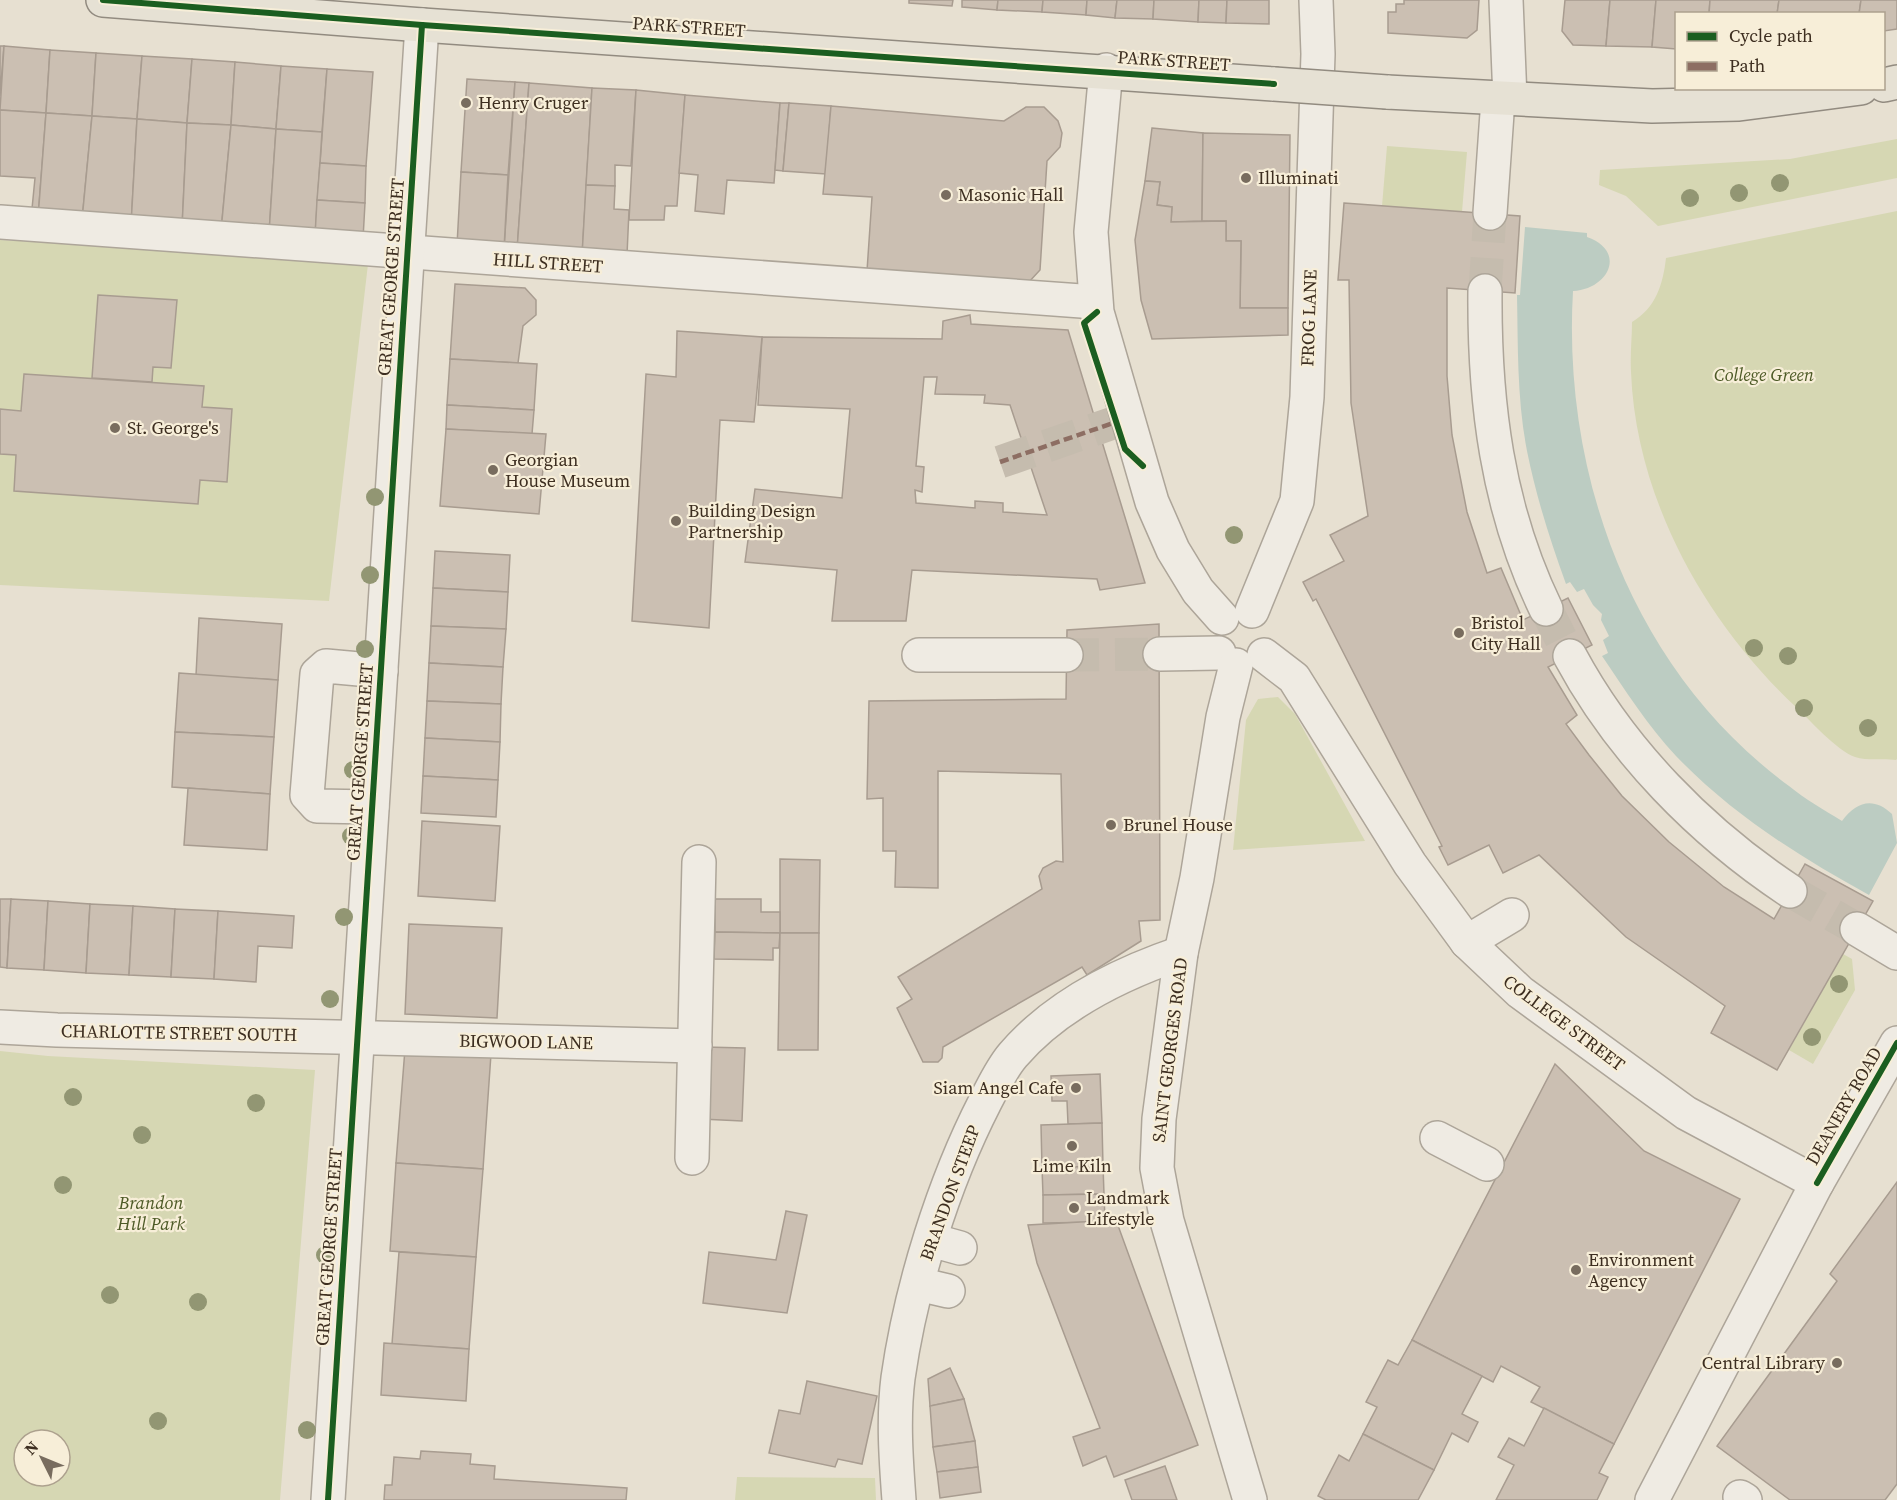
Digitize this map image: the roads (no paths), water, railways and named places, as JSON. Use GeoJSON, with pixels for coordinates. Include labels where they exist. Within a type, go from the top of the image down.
{"type":"FeatureCollection","features":[{"type":"Feature","properties":{"kind":"main road","name":"PARK STREET"},"geometry":{"type":"LineString","coordinates":[[103,0],[422,25],[1504,99]]}},
{"type":"Feature","properties":{"kind":"main road"},"geometry":{"type":"LineString","coordinates":[[1504,99],[1652,106],[1739,104],[1846,90]]}},
{"type":"Feature","properties":{"kind":"street"},"geometry":{"type":"LineString","coordinates":[[1490,213],[1504,99],[1506,0]]}},
{"type":"Feature","properties":{"kind":"street","name":"FROG LANE"},"geometry":{"type":"LineString","coordinates":[[1237,614],[1298,501],[1297,397],[1317,9]]}},
{"type":"Feature","properties":{"kind":"street","name":"GREAT GEORGE STREET"},"geometry":{"type":"LineString","coordinates":[[328,1500],[422,25]]}},
{"type":"Feature","properties":{"kind":"street"},"geometry":{"type":"LineString","coordinates":[[1106,70],[1091,232],[1095,302],[1152,501],[1173,550],[1198,591],[1237,614],[1262,616],[1270,629],[1270,644],[1240,657],[1160,654]]}},
{"type":"Feature","properties":{"kind":"street","name":"HILL STREET"},"geometry":{"type":"LineString","coordinates":[[0,222],[1095,302]]}},
{"type":"Feature","properties":{"kind":"street"},"geometry":{"type":"LineString","coordinates":[[1485,291],[1488,404],[1503,494],[1526,565],[1546,609]]}},
{"type":"Feature","properties":{"kind":"street"},"geometry":{"type":"LineString","coordinates":[[1237,614],[1218,625],[1215,638],[1240,657]]}},
{"type":"Feature","properties":{"kind":"street"},"geometry":{"type":"LineString","coordinates":[[919,655],[1066,655]]}},
{"type":"Feature","properties":{"kind":"street"},"geometry":{"type":"LineString","coordinates":[[1570,656],[1608,717],[1674,795],[1724,842],[1790,891]]}},
{"type":"Feature","properties":{"kind":"street","name":"COLLEGE STREET"},"geometry":{"type":"LineString","coordinates":[[1240,657],[1294,678],[1410,864],[1467,942],[1520,993],[1686,1113],[1817,1183]]}},
{"type":"Feature","properties":{"kind":"street","name":"SAINT GEORGES ROAD"},"geometry":{"type":"LineString","coordinates":[[1240,657],[1223,717],[1197,878],[1181,953],[1159,1119],[1157,1168],[1167,1221],[1250,1500]]}},
{"type":"Feature","properties":{"kind":"street"},"geometry":{"type":"LineString","coordinates":[[372,807],[317,806],[307,795],[316,674],[326,666],[381,671]]}},
{"type":"Feature","properties":{"kind":"street"},"geometry":{"type":"LineString","coordinates":[[692,1158],[699,862]]}},
{"type":"Feature","properties":{"kind":"street"},"geometry":{"type":"LineString","coordinates":[[1467,942],[1512,915]]}},
{"type":"Feature","properties":{"kind":"street"},"geometry":{"type":"LineString","coordinates":[[1857,929],[1897,953]]}},
{"type":"Feature","properties":{"kind":"street","name":"BRANDON STEEP"},"geometry":{"type":"LineString","coordinates":[[899,1500],[895,1426],[898,1379],[933,1288],[945,1244],[966,1139],[1011,1057],[1044,1025],[1087,996],[1139,968],[1181,953]]}},
{"type":"Feature","properties":{"kind":"street","name":"CHARLOTTE STREET SOUTH"},"geometry":{"type":"LineString","coordinates":[[0,1027],[357,1037]]}},
{"type":"Feature","properties":{"kind":"street","name":"BIGWOOD LANE"},"geometry":{"type":"LineString","coordinates":[[357,1037],[695,1046]]}},
{"type":"Feature","properties":{"kind":"street","name":"DEANERY ROAD"},"geometry":{"type":"LineString","coordinates":[[1652,1500],[1817,1183],[1897,1043]]}},
{"type":"Feature","properties":{"kind":"street"},"geometry":{"type":"LineString","coordinates":[[1437,1138],[1487,1164]]}},
{"type":"Feature","properties":{"kind":"tunnel"},"geometry":{"type":"LineString","coordinates":[[1485,291],[1490,213]]}},
{"type":"Feature","properties":{"kind":"tunnel"},"geometry":{"type":"LineString","coordinates":[[1000,462],[1116,422]]}},
{"type":"Feature","properties":{"kind":"tunnel"},"geometry":{"type":"LineString","coordinates":[[1546,609],[1570,656]]}},
{"type":"Feature","properties":{"kind":"tunnel"},"geometry":{"type":"LineString","coordinates":[[1066,655],[1160,654]]}},
{"type":"Feature","properties":{"kind":"tunnel"},"geometry":{"type":"LineString","coordinates":[[1790,891],[1857,929]]}},
{"type":"Feature","properties":{"kind":"place","name":"Henry Cruger"},"geometry":{"type":"Point","coordinates":[466,103]}},
{"type":"Feature","properties":{"kind":"place","name":"Illuminati"},"geometry":{"type":"Point","coordinates":[1246,178]}},
{"type":"Feature","properties":{"kind":"place","name":"Masonic Hall"},"geometry":{"type":"Point","coordinates":[946,195]}},
{"type":"Feature","properties":{"kind":"place","name":"St. George's"},"geometry":{"type":"Point","coordinates":[115,428]}},
{"type":"Feature","properties":{"kind":"place","name":"Georgian House Museum"},"geometry":{"type":"Point","coordinates":[493,470]}},
{"type":"Feature","properties":{"kind":"place","name":"Building Design Partnership"},"geometry":{"type":"Point","coordinates":[676,521]}},
{"type":"Feature","properties":{"kind":"place","name":"Bristol City Hall"},"geometry":{"type":"Point","coordinates":[1459,633]}},
{"type":"Feature","properties":{"kind":"place","name":"Brunel House"},"geometry":{"type":"Point","coordinates":[1111,825]}},
{"type":"Feature","properties":{"kind":"place","name":"Siam Angel Cafe"},"geometry":{"type":"Point","coordinates":[1076,1088]}},
{"type":"Feature","properties":{"kind":"place","name":"Lime Kiln"},"geometry":{"type":"Point","coordinates":[1072,1146]}},
{"type":"Feature","properties":{"kind":"place","name":"Landmark Lifestyle"},"geometry":{"type":"Point","coordinates":[1074,1208]}},
{"type":"Feature","properties":{"kind":"place","name":"Environment Agency"},"geometry":{"type":"Point","coordinates":[1576,1270]}},
{"type":"Feature","properties":{"kind":"place","name":"Central Library"},"geometry":{"type":"Point","coordinates":[1837,1363]}},
{"type":"Feature","properties":{"kind":"park label","name":"College Green"},"geometry":{"type":"Point","coordinates":[1764,375]}},
{"type":"Feature","properties":{"kind":"park label","name":"Brandon Hill Park"},"geometry":{"type":"Point","coordinates":[151,1213]}}]}
